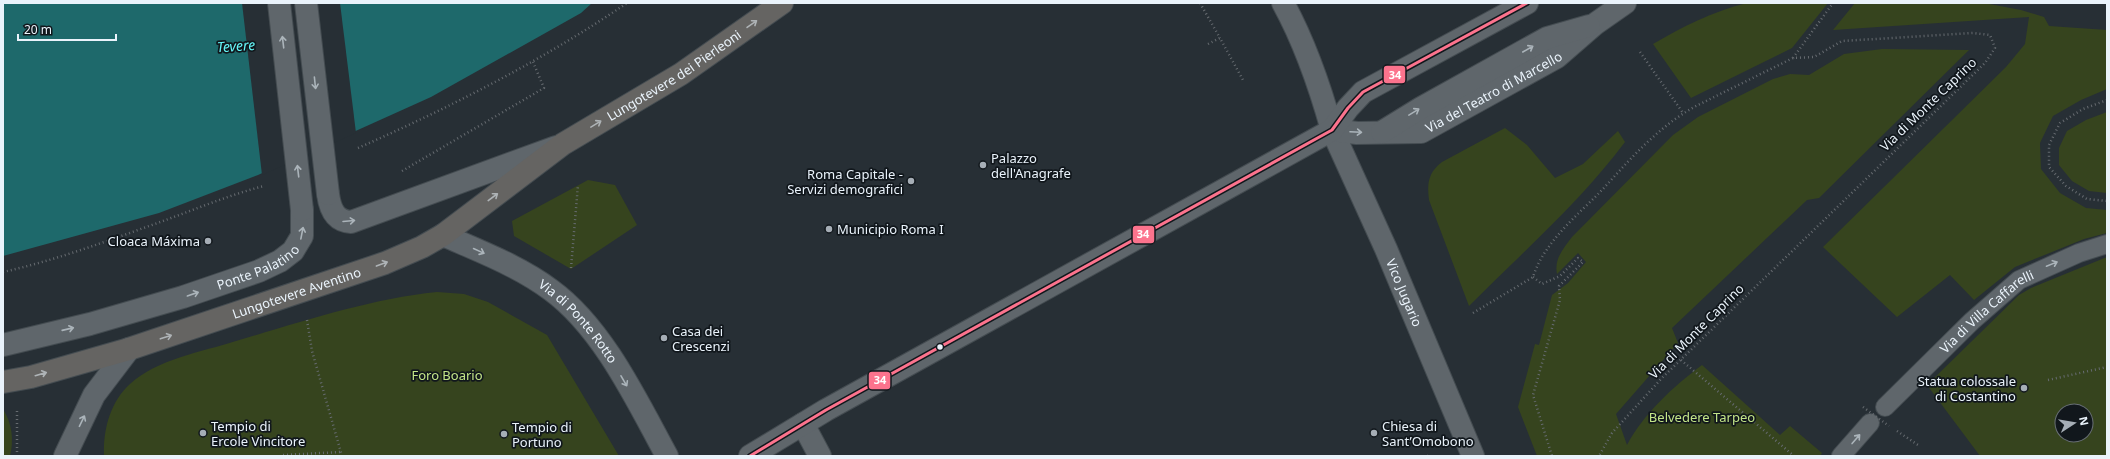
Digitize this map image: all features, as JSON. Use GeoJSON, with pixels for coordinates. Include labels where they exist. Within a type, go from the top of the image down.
{"type":"FeatureCollection","features":[{"type":"Feature","properties":{"kind":"main road","name":"Ponte Palatino"},"geometry":{"type":"LineString","coordinates":[[3,345],[90,324],[168,301],[266,268],[284,259],[297,247],[303,230],[302,210],[279,3]]}},
{"type":"Feature","properties":{"kind":"main road"},"geometry":{"type":"LineString","coordinates":[[306,3],[328,194],[334,214],[342,221],[351,222],[563,144]]}},
{"type":"Feature","properties":{"kind":"main road","name":"Lungotevere dei Pierleoni"},"geometry":{"type":"LineString","coordinates":[[563,144],[681,74],[782,3]]}},
{"type":"Feature","properties":{"kind":"main road","name":"Vico Jugario"},"geometry":{"type":"LineString","coordinates":[[1283,3],[1299,34],[1325,105],[1332,130],[1386,249],[1473,456]]}},
{"type":"Feature","properties":{"kind":"main road"},"geometry":{"type":"LineString","coordinates":[[750,456],[803,424],[1332,130],[1348,108],[1363,92],[1527,3]]}},
{"type":"Feature","properties":{"kind":"main road","name":"Via del Teatro di Marcello"},"geometry":{"type":"LineString","coordinates":[[1332,130],[1381,133],[1414,112],[1547,38],[1595,24],[1624,3]]}},
{"type":"Feature","properties":{"kind":"main road","name":"Lungotevere Aventino"},"geometry":{"type":"LineString","coordinates":[[3,382],[31,377],[129,349],[385,263],[422,247],[443,235],[563,144]]}},
{"type":"Feature","properties":{"kind":"main road","name":"Via di Ponte Rotto"},"geometry":{"type":"LineString","coordinates":[[443,235],[519,270],[551,290],[572,307],[589,327],[608,355],[667,456]]}},
{"type":"Feature","properties":{"kind":"main road"},"geometry":{"type":"LineString","coordinates":[[65,456],[94,395],[129,349]]}},
{"type":"Feature","properties":{"kind":"main road"},"geometry":{"type":"LineString","coordinates":[[803,424],[820,456]]}},
{"type":"Feature","properties":{"kind":"lane","name":"Via di Villa Caffarelli"},"geometry":{"type":"LineString","coordinates":[[1885,407],[1972,321],[2019,280],[2079,253],[2107,244]]}},
{"type":"Feature","properties":{"kind":"lane"},"geometry":{"type":"LineString","coordinates":[[1841,456],[1867,415]]}},
{"type":"Feature","properties":{"kind":"path"},"geometry":{"type":"LineString","coordinates":[[358,148],[409,126],[533,62],[627,3]]}},
{"type":"Feature","properties":{"kind":"path"},"geometry":{"type":"LineString","coordinates":[[1200,3],[1244,82]]}},
{"type":"Feature","properties":{"kind":"path"},"geometry":{"type":"LineString","coordinates":[[1793,58],[1833,3]]}},
{"type":"Feature","properties":{"kind":"path","name":"Via di Monte Caprino"},"geometry":{"type":"LineString","coordinates":[[1533,277],[1537,264],[1567,225],[1636,151],[1683,113],[1793,58],[1814,57],[1842,41],[1973,33],[1990,35],[1995,48],[1985,63],[1819,223],[1661,379],[1612,433],[1600,456]]}},
{"type":"Feature","properties":{"kind":"path"},"geometry":{"type":"LineString","coordinates":[[1208,44],[1220,38]]}},
{"type":"Feature","properties":{"kind":"path"},"geometry":{"type":"LineString","coordinates":[[1640,52],[1683,113]]}},
{"type":"Feature","properties":{"kind":"path"},"geometry":{"type":"LineString","coordinates":[[400,172],[544,88],[533,62]]}},
{"type":"Feature","properties":{"kind":"path"},"geometry":{"type":"LineString","coordinates":[[2107,100],[2083,109],[2060,123],[2049,145],[2049,166],[2066,186],[2087,199],[2107,201]]}},
{"type":"Feature","properties":{"kind":"path"},"geometry":{"type":"LineString","coordinates":[[571,269],[578,185]]}},
{"type":"Feature","properties":{"kind":"path"},"geometry":{"type":"LineString","coordinates":[[3,272],[34,266],[163,221],[234,194],[264,186]]}},
{"type":"Feature","properties":{"kind":"path"},"geometry":{"type":"LineString","coordinates":[[1473,313],[1533,277],[1542,284],[1560,276],[1578,258],[1583,262],[1560,286],[1560,300],[1533,396],[1552,456]]}},
{"type":"Feature","properties":{"kind":"path"},"geometry":{"type":"LineString","coordinates":[[306,313],[312,351],[342,456]]}},
{"type":"Feature","properties":{"kind":"path"},"geometry":{"type":"LineString","coordinates":[[1681,360],[1794,456]]}},
{"type":"Feature","properties":{"kind":"path"},"geometry":{"type":"LineString","coordinates":[[2048,380],[2107,367]]}},
{"type":"Feature","properties":{"kind":"path"},"geometry":{"type":"LineString","coordinates":[[17,405],[17,456]]}},
{"type":"Feature","properties":{"kind":"path"},"geometry":{"type":"LineString","coordinates":[[1867,415],[1889,426],[1918,445]]}},
{"type":"Feature","properties":{"kind":"path"},"geometry":{"type":"LineString","coordinates":[[283,455],[328,454],[340,452]]}},
{"type":"Feature","properties":{"kind":"green space"},"geometry":{"type":"Polygon","coordinates":[[[1747,3],[1828,3],[1792,48],[1691,98],[1653,44],[1698,20],[1747,3]]]}},
{"type":"Feature","properties":{"kind":"green space"},"geometry":{"type":"Polygon","coordinates":[[[1855,3],[1984,3],[2021,10],[2044,17],[2049,26],[2107,30],[2107,89],[2081,100],[2053,116],[2040,143],[2041,169],[2060,193],[2086,208],[2107,210],[2107,233],[2084,239],[2015,267],[1974,300],[1950,275],[1897,317],[1823,247],[2006,67],[2025,44],[2029,17],[1833,30],[1855,3]]]}},
{"type":"Feature","properties":{"kind":"green space","name":"Belvedere Tarpeo"},"geometry":{"type":"Polygon","coordinates":[[[1882,49],[1969,50],[1819,198],[1807,200],[1672,328],[1678,343],[1616,414],[1627,445],[1642,422],[1660,401],[1702,365],[1780,435],[1790,426],[1822,453],[1820,456],[1537,456],[1518,407],[1535,344],[1539,345],[1552,295],[1568,283],[1586,262],[1578,253],[1557,274],[1556,269],[1558,259],[1572,237],[1673,135],[1698,117],[1773,79],[1790,74],[1809,75],[1844,54],[1882,49]]]}},
{"type":"Feature","properties":{"kind":"green space"},"geometry":{"type":"Polygon","coordinates":[[[2107,112],[2107,193],[2089,191],[2072,181],[2059,165],[2059,148],[2067,131],[2086,120],[2107,112]]]}},
{"type":"Feature","properties":{"kind":"green space"},"geometry":{"type":"Polygon","coordinates":[[[1505,128],[1527,145],[1555,178],[1583,164],[1618,131],[1625,142],[1608,164],[1570,206],[1469,306],[1429,200],[1429,183],[1431,174],[1442,162],[1505,128]]]}},
{"type":"Feature","properties":{"kind":"green space"},"geometry":{"type":"Polygon","coordinates":[[[588,180],[615,185],[637,225],[571,269],[514,236],[512,221],[588,180]]]}},
{"type":"Feature","properties":{"kind":"green space"},"geometry":{"type":"Polygon","coordinates":[[[2107,257],[2107,456],[1980,456],[1927,385],[2019,295],[2031,288],[2107,257]]]}},
{"type":"Feature","properties":{"kind":"green space","name":"Foro Boario"},"geometry":{"type":"Polygon","coordinates":[[[437,292],[464,294],[488,302],[547,335],[619,456],[104,456],[105,436],[109,417],[117,399],[130,384],[153,368],[180,357],[335,312],[386,300],[437,292]]]}},
{"type":"Feature","properties":{"kind":"green space"},"geometry":{"type":"Polygon","coordinates":[[[3,409],[11,432],[12,444],[10,456],[3,456],[3,409]]]}},
{"type":"Feature","properties":{"kind":"water","name":"Tevere"},"geometry":{"type":"Polygon","coordinates":[[[3,3],[592,3],[581,13],[431,97],[258,175],[159,213],[3,256],[3,3]]]}},
{"type":"Feature","properties":{"kind":"pier"},"geometry":{"type":"Polygon","coordinates":[[[242,3],[340,3],[356,133],[262,175],[242,3]]]}},
{"type":"Feature","properties":{"kind":"transit line","name":"34"},"geometry":{"type":"LineString","coordinates":[[750,456],[826,410],[1332,130],[1348,108],[1363,92],[1527,3]]}},
{"type":"Feature","properties":{"kind":"place","name":"Palazzo dell'Anagrafe"},"geometry":{"type":"Point","coordinates":[983,165]}},
{"type":"Feature","properties":{"kind":"place","name":"Roma Capitale - Servizi demografici"},"geometry":{"type":"Point","coordinates":[911,181]}},
{"type":"Feature","properties":{"kind":"place","name":"Municipio Roma I"},"geometry":{"type":"Point","coordinates":[829,229]}},
{"type":"Feature","properties":{"kind":"place","name":"Cloaca Máxima"},"geometry":{"type":"Point","coordinates":[208,241]}},
{"type":"Feature","properties":{"kind":"place","name":"Casa dei Crescenzi"},"geometry":{"type":"Point","coordinates":[664,338]}},
{"type":"Feature","properties":{"kind":"place","name":"Statua colossale di Costantino"},"geometry":{"type":"Point","coordinates":[2024,388]}},
{"type":"Feature","properties":{"kind":"place","name":"Tempio di Ercole Vincitore"},"geometry":{"type":"Point","coordinates":[203,433]}},
{"type":"Feature","properties":{"kind":"place","name":"Chiesa di Sant’Omobono"},"geometry":{"type":"Point","coordinates":[1374,433]}},
{"type":"Feature","properties":{"kind":"place","name":"Tempio di Portuno"},"geometry":{"type":"Point","coordinates":[504,434]}}]}
